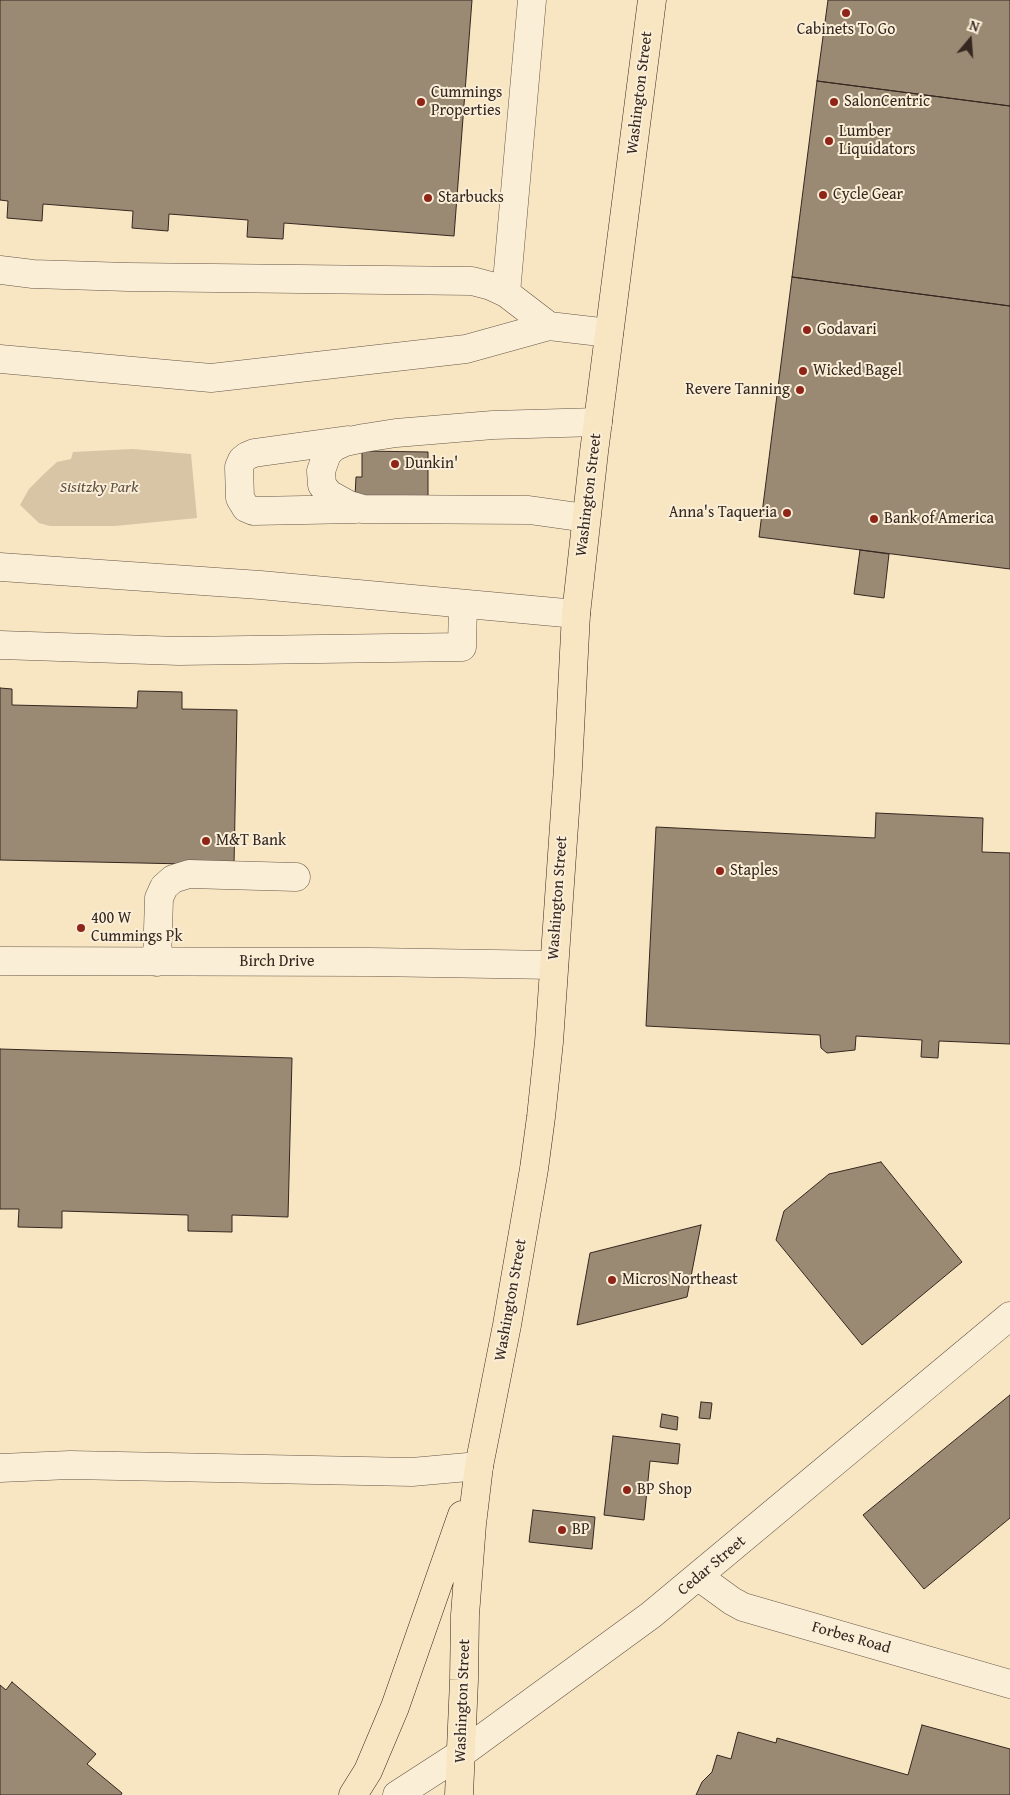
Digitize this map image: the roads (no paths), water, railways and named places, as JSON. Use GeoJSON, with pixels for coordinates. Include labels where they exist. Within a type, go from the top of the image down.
{"type":"FeatureCollection","features":[{"type":"Feature","properties":{"kind":"main road","name":"Washington Street"},"geometry":{"type":"LineString","coordinates":[[459,1795],[462,1753],[466,1586],[479,1466],[507,1325],[534,1169],[549,1042],[568,768],[576,614],[586,518],[652,0]]}},
{"type":"Feature","properties":{"kind":"main road"},"geometry":{"type":"LineString","coordinates":[[354,1795],[368,1771],[395,1707],[479,1466]]}},
{"type":"Feature","properties":{"kind":"street"},"geometry":{"type":"LineString","coordinates":[[506,293],[532,0]]}},
{"type":"Feature","properties":{"kind":"street"},"geometry":{"type":"LineString","coordinates":[[0,270],[33,274],[128,277],[472,281],[491,286],[506,293],[549,326]]}},
{"type":"Feature","properties":{"kind":"street"},"geometry":{"type":"LineString","coordinates":[[0,359],[210,378],[466,349],[549,326],[609,333]]}},
{"type":"Feature","properties":{"kind":"street"},"geometry":{"type":"LineString","coordinates":[[586,518],[529,510],[250,510],[241,502],[240,498],[240,463],[247,456],[254,453],[396,433],[493,424],[598,422]]}},
{"type":"Feature","properties":{"kind":"street"},"geometry":{"type":"LineString","coordinates":[[370,509],[349,505],[329,494],[322,485],[320,478],[322,464],[330,451],[340,444],[396,433]]}},
{"type":"Feature","properties":{"kind":"street"},"geometry":{"type":"LineString","coordinates":[[0,567],[260,585],[576,614]]}},
{"type":"Feature","properties":{"kind":"street"},"geometry":{"type":"LineString","coordinates":[[0,645],[179,651],[462,647],[463,604]]}},
{"type":"Feature","properties":{"kind":"street"},"geometry":{"type":"LineString","coordinates":[[157,962],[159,898],[164,887],[173,879],[189,874],[296,877]]}},
{"type":"Feature","properties":{"kind":"street","name":"Birch Drive"},"geometry":{"type":"LineString","coordinates":[[0,961],[554,966]]}},
{"type":"Feature","properties":{"kind":"street","name":"Cedar Street"},"geometry":{"type":"LineString","coordinates":[[397,1795],[462,1753],[651,1616],[1010,1316]]}},
{"type":"Feature","properties":{"kind":"street"},"geometry":{"type":"LineString","coordinates":[[0,1468],[70,1464],[412,1472],[479,1466]]}},
{"type":"Feature","properties":{"kind":"street","name":"Forbes Road"},"geometry":{"type":"LineString","coordinates":[[699,1577],[743,1607],[1010,1684]]}},
{"type":"Feature","properties":{"kind":"place","name":"Cabinets To Go"},"geometry":{"type":"Point","coordinates":[846,13]}},
{"type":"Feature","properties":{"kind":"place","name":"Cummings Properties"},"geometry":{"type":"Point","coordinates":[421,102]}},
{"type":"Feature","properties":{"kind":"place","name":"SalonCentric"},"geometry":{"type":"Point","coordinates":[834,102]}},
{"type":"Feature","properties":{"kind":"place","name":"Lumber Liquidators"},"geometry":{"type":"Point","coordinates":[829,141]}},
{"type":"Feature","properties":{"kind":"place","name":"Cycle Gear"},"geometry":{"type":"Point","coordinates":[823,195]}},
{"type":"Feature","properties":{"kind":"place","name":"Starbucks"},"geometry":{"type":"Point","coordinates":[428,198]}},
{"type":"Feature","properties":{"kind":"place","name":"Godavari"},"geometry":{"type":"Point","coordinates":[807,330]}},
{"type":"Feature","properties":{"kind":"place","name":"Wicked Bagel"},"geometry":{"type":"Point","coordinates":[803,371]}},
{"type":"Feature","properties":{"kind":"place","name":"Revere Tanning"},"geometry":{"type":"Point","coordinates":[800,390]}},
{"type":"Feature","properties":{"kind":"place","name":"Dunkin'"},"geometry":{"type":"Point","coordinates":[395,464]}},
{"type":"Feature","properties":{"kind":"place","name":"Anna's Taqueria"},"geometry":{"type":"Point","coordinates":[787,513]}},
{"type":"Feature","properties":{"kind":"place","name":"Bank of America"},"geometry":{"type":"Point","coordinates":[874,519]}},
{"type":"Feature","properties":{"kind":"place","name":"M&T Bank"},"geometry":{"type":"Point","coordinates":[206,841]}},
{"type":"Feature","properties":{"kind":"place","name":"Staples"},"geometry":{"type":"Point","coordinates":[720,871]}},
{"type":"Feature","properties":{"kind":"place","name":"400 W Cummings Pk"},"geometry":{"type":"Point","coordinates":[81,928]}},
{"type":"Feature","properties":{"kind":"place","name":"Micros Northeast"},"geometry":{"type":"Point","coordinates":[612,1280]}},
{"type":"Feature","properties":{"kind":"place","name":"BP Shop"},"geometry":{"type":"Point","coordinates":[627,1490]}},
{"type":"Feature","properties":{"kind":"place","name":"BP"},"geometry":{"type":"Point","coordinates":[562,1530]}},
{"type":"Feature","properties":{"kind":"park label","name":"Sisitzky Park"},"geometry":{"type":"Point","coordinates":[99,488]}}]}
